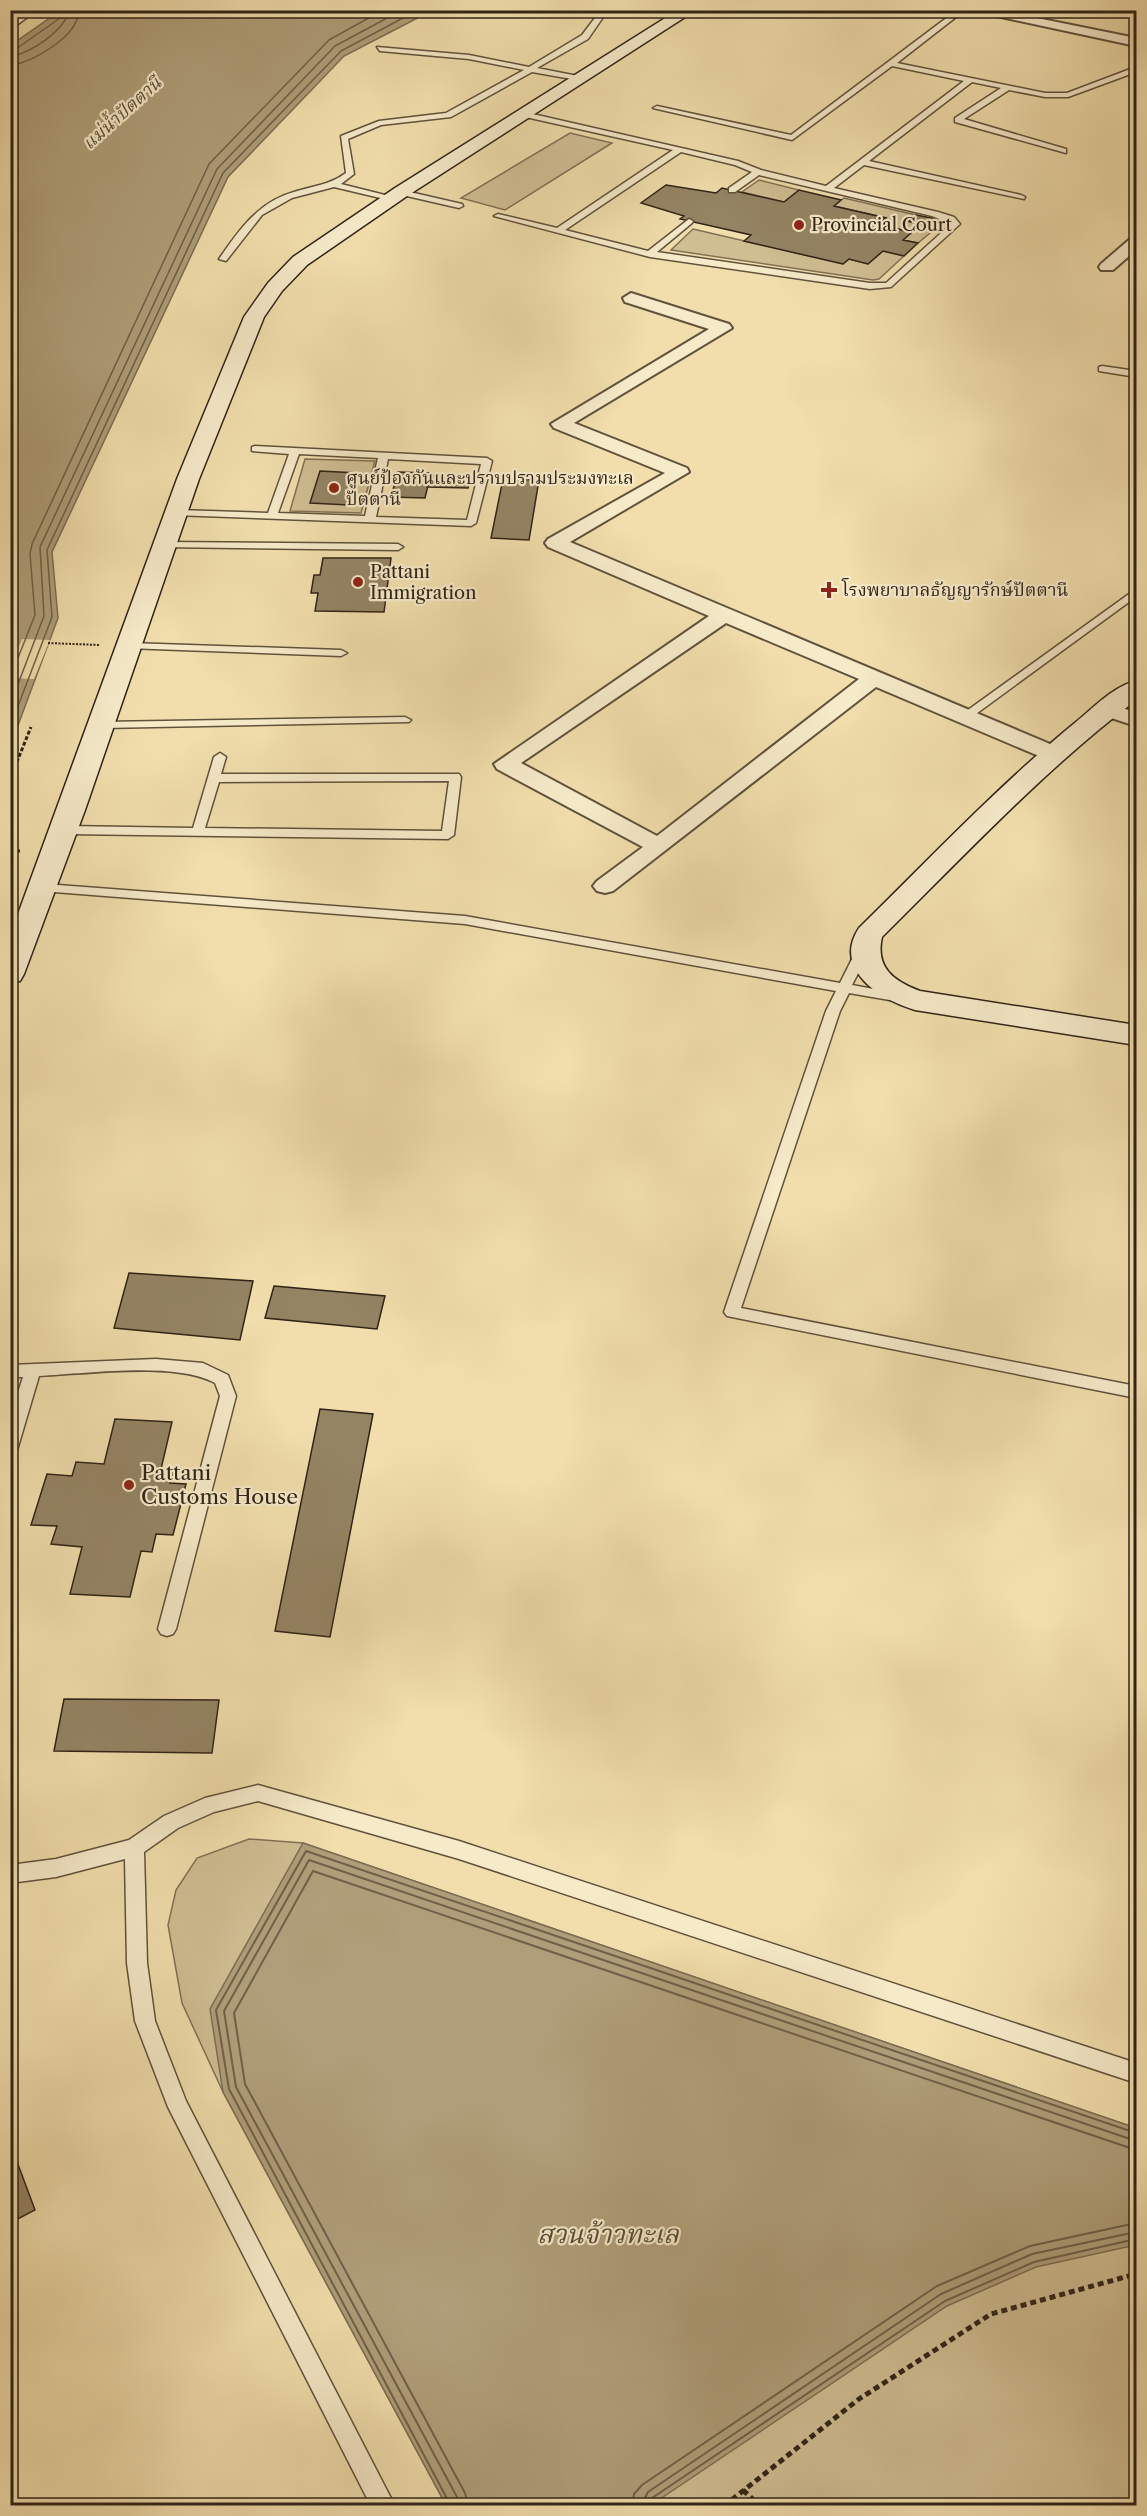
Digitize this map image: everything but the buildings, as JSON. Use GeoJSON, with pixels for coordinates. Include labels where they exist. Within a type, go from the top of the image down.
{"type":"FeatureCollection","features":[{"type":"Feature","properties":{"kind":"street"},"geometry":{"type":"LineString","coordinates":[[10,974],[66,830],[164,545],[254,317],[275,287],[300,261],[395,196],[689,10]]}},
{"type":"Feature","properties":{"kind":"street"},"geometry":{"type":"LineString","coordinates":[[974,10],[1137,42]]}},
{"type":"Feature","properties":{"kind":"street"},"geometry":{"type":"LineString","coordinates":[[1127,272],[1107,267],[1137,242]]}},
{"type":"Feature","properties":{"kind":"street"},"geometry":{"type":"LineString","coordinates":[[631,298],[723,328],[560,424],[680,472],[555,543],[1054,754]]}},
{"type":"Feature","properties":{"kind":"street"},"geometry":{"type":"LineString","coordinates":[[659,846],[505,764],[724,615]]}},
{"type":"Feature","properties":{"kind":"street"},"geometry":{"type":"LineString","coordinates":[[605,886],[874,678]]}},
{"type":"Feature","properties":{"kind":"street"},"geometry":{"type":"LineString","coordinates":[[1137,688],[1107,709],[1054,754],[869,934],[864,948],[866,964],[876,978],[893,991],[915,1000],[1137,1035]]}},
{"type":"Feature","properties":{"kind":"street"},"geometry":{"type":"LineString","coordinates":[[1107,709],[1137,720]]}},
{"type":"Feature","properties":{"kind":"lane"},"geometry":{"type":"LineString","coordinates":[[10,28],[34,10]]}},
{"type":"Feature","properties":{"kind":"lane"},"geometry":{"type":"LineString","coordinates":[[336,185],[350,174],[344,138],[379,123],[448,115],[468,106],[585,37],[605,10]]}},
{"type":"Feature","properties":{"kind":"lane"},"geometry":{"type":"LineString","coordinates":[[657,108],[792,138],[962,10]]}},
{"type":"Feature","properties":{"kind":"lane"},"geometry":{"type":"LineString","coordinates":[[380,49],[469,57],[580,79]]}},
{"type":"Feature","properties":{"kind":"lane"},"geometry":{"type":"LineString","coordinates":[[892,64],[1045,95],[1068,95],[1137,70]]}},
{"type":"Feature","properties":{"kind":"lane"},"geometry":{"type":"LineString","coordinates":[[827,189],[970,80]]}},
{"type":"Feature","properties":{"kind":"lane"},"geometry":{"type":"LineString","coordinates":[[1007,88],[958,120],[1063,151]]}},
{"type":"Feature","properties":{"kind":"lane"},"geometry":{"type":"LineString","coordinates":[[498,216],[650,254],[870,286],[888,285],[956,224],[951,219],[934,214],[758,172],[738,163],[524,114]]}},
{"type":"Feature","properties":{"kind":"lane"},"geometry":{"type":"LineString","coordinates":[[558,231],[679,150]]}},
{"type":"Feature","properties":{"kind":"lane"},"geometry":{"type":"LineString","coordinates":[[862,162],[1021,197]]}},
{"type":"Feature","properties":{"kind":"lane"},"geometry":{"type":"LineString","coordinates":[[732,190],[758,172]]}},
{"type":"Feature","properties":{"kind":"lane"},"geometry":{"type":"LineString","coordinates":[[224,259],[252,219],[288,196],[336,185],[459,206]]}},
{"type":"Feature","properties":{"kind":"lane"},"geometry":{"type":"LineString","coordinates":[[650,254],[689,221]]}},
{"type":"Feature","properties":{"kind":"lane"},"geometry":{"type":"LineString","coordinates":[[1102,369],[1137,374]]}},
{"type":"Feature","properties":{"kind":"lane"},"geometry":{"type":"LineString","coordinates":[[177,513],[471,523],[487,460],[255,449]]}},
{"type":"Feature","properties":{"kind":"lane"},"geometry":{"type":"LineString","coordinates":[[272,516],[295,451]]}},
{"type":"Feature","properties":{"kind":"lane"},"geometry":{"type":"LineString","coordinates":[[370,519],[384,455]]}},
{"type":"Feature","properties":{"kind":"lane"},"geometry":{"type":"LineString","coordinates":[[164,545],[398,547]]}},
{"type":"Feature","properties":{"kind":"lane"},"geometry":{"type":"LineString","coordinates":[[965,717],[1129,597]]}},
{"type":"Feature","properties":{"kind":"lane"},"geometry":{"type":"LineString","coordinates":[[130,646],[340,653]]}},
{"type":"Feature","properties":{"kind":"lane"},"geometry":{"type":"LineString","coordinates":[[104,724],[405,720]]}},
{"type":"Feature","properties":{"kind":"lane"},"geometry":{"type":"LineString","coordinates":[[198,832],[220,758]]}},
{"type":"Feature","properties":{"kind":"lane"},"geometry":{"type":"LineString","coordinates":[[66,830],[448,835],[455,777],[213,778]]}},
{"type":"Feature","properties":{"kind":"lane"},"geometry":{"type":"LineString","coordinates":[[45,888],[465,920],[915,1000]]}},
{"type":"Feature","properties":{"kind":"lane"},"geometry":{"type":"LineString","coordinates":[[864,948],[833,1011],[732,1312],[1137,1392]]}},
{"type":"Feature","properties":{"kind":"lane"},"geometry":{"type":"LineString","coordinates":[[10,1371],[33,1372],[156,1365],[203,1369],[222,1379],[228,1396],[167,1629]]}},
{"type":"Feature","properties":{"kind":"lane"},"geometry":{"type":"LineString","coordinates":[[10,1447],[33,1372]]}},
{"type":"Feature","properties":{"kind":"lane"},"geometry":{"type":"LineString","coordinates":[[10,1874],[56,1868],[134,1848],[171,1822],[212,1804],[258,1793],[470,1854],[1137,2073]]}},
{"type":"Feature","properties":{"kind":"lane"},"geometry":{"type":"LineString","coordinates":[[134,1848],[137,1963],[145,2021],[178,2107],[384,2505]]}},
{"type":"Feature","properties":{"kind":"path"},"geometry":{"type":"LineString","coordinates":[[48,643],[130,646]]}},
{"type":"Feature","properties":{"kind":"path"},"geometry":{"type":"LineString","coordinates":[[10,779],[31,727]]}},
{"type":"Feature","properties":{"kind":"path"},"geometry":{"type":"LineString","coordinates":[[724,2505],[859,2399],[991,2314],[1137,2274]]}},
{"type":"Feature","properties":{"kind":"path"},"geometry":{"type":"LineString","coordinates":[[743,2490],[760,2505]]}},
{"type":"Feature","properties":{"kind":"green space"},"geometry":{"type":"Polygon","coordinates":[[[570,133],[612,143],[505,210],[461,198],[570,133]]]}},
{"type":"Feature","properties":{"kind":"green space"},"geometry":{"type":"Polygon","coordinates":[[[759,180],[799,190],[784,202],[742,192],[759,180]]]}},
{"type":"Feature","properties":{"kind":"green space"},"geometry":{"type":"Polygon","coordinates":[[[844,198],[916,215],[909,222],[930,226],[937,219],[942,223],[918,243],[903,240],[910,233],[880,223],[886,218],[834,206],[844,198]]]}},
{"type":"Feature","properties":{"kind":"green space"},"geometry":{"type":"Polygon","coordinates":[[[693,229],[843,264],[849,259],[868,264],[883,251],[904,256],[879,279],[873,280],[671,250],[693,229]]]}},
{"type":"Feature","properties":{"kind":"green space"},"geometry":{"type":"Polygon","coordinates":[[[305,459],[375,461],[361,513],[290,511],[305,459]]]}},
{"type":"Feature","properties":{"kind":"green space","name":"สวนจ้าวทะเล"},"geometry":{"type":"Polygon","coordinates":[[[249,1839],[303,1843],[1136,2128],[1136,2505],[446,2505],[223,2092],[182,2003],[168,1925],[176,1890],[197,1858],[249,1839]]]}},
{"type":"Feature","properties":{"kind":"water","name":"แม่น้ำปัตตานี"},"geometry":{"type":"Polygon","coordinates":[[[60,11],[431,11],[344,56],[228,177],[52,552],[58,618],[11,744],[11,45],[60,11]]]}},
{"type":"Feature","properties":{"kind":"water","name":"สวนจ้าวทะเล"},"geometry":{"type":"Polygon","coordinates":[[[303,1843],[1136,2128],[1136,2245],[1036,2267],[947,2306],[651,2505],[446,2505],[223,2092],[210,2009],[303,1843]]]}},
{"type":"Feature","properties":{"kind":"pier"},"geometry":{"type":"Polygon","coordinates":[[[22,639],[50,640],[34,679],[11,678],[11,666],[22,639]]]}},
{"type":"Feature","properties":{"kind":"place","name":"Provincial Court"},"geometry":{"type":"Point","coordinates":[799,225]}},
{"type":"Feature","properties":{"kind":"place","name":"ศูนย์ป้องกันและปราบปรามประมงทะเล ปัตตานี"},"geometry":{"type":"Point","coordinates":[334,488]}},
{"type":"Feature","properties":{"kind":"place","name":"Pattani Immigration"},"geometry":{"type":"Point","coordinates":[358,582]}},
{"type":"Feature","properties":{"kind":"place","name":"โรงพยาบาลธัญญารักษ์ปัตตานี"},"geometry":{"type":"Point","coordinates":[829,590]}},
{"type":"Feature","properties":{"kind":"place","name":"Pattani Customs House"},"geometry":{"type":"Point","coordinates":[129,1485]}}]}
